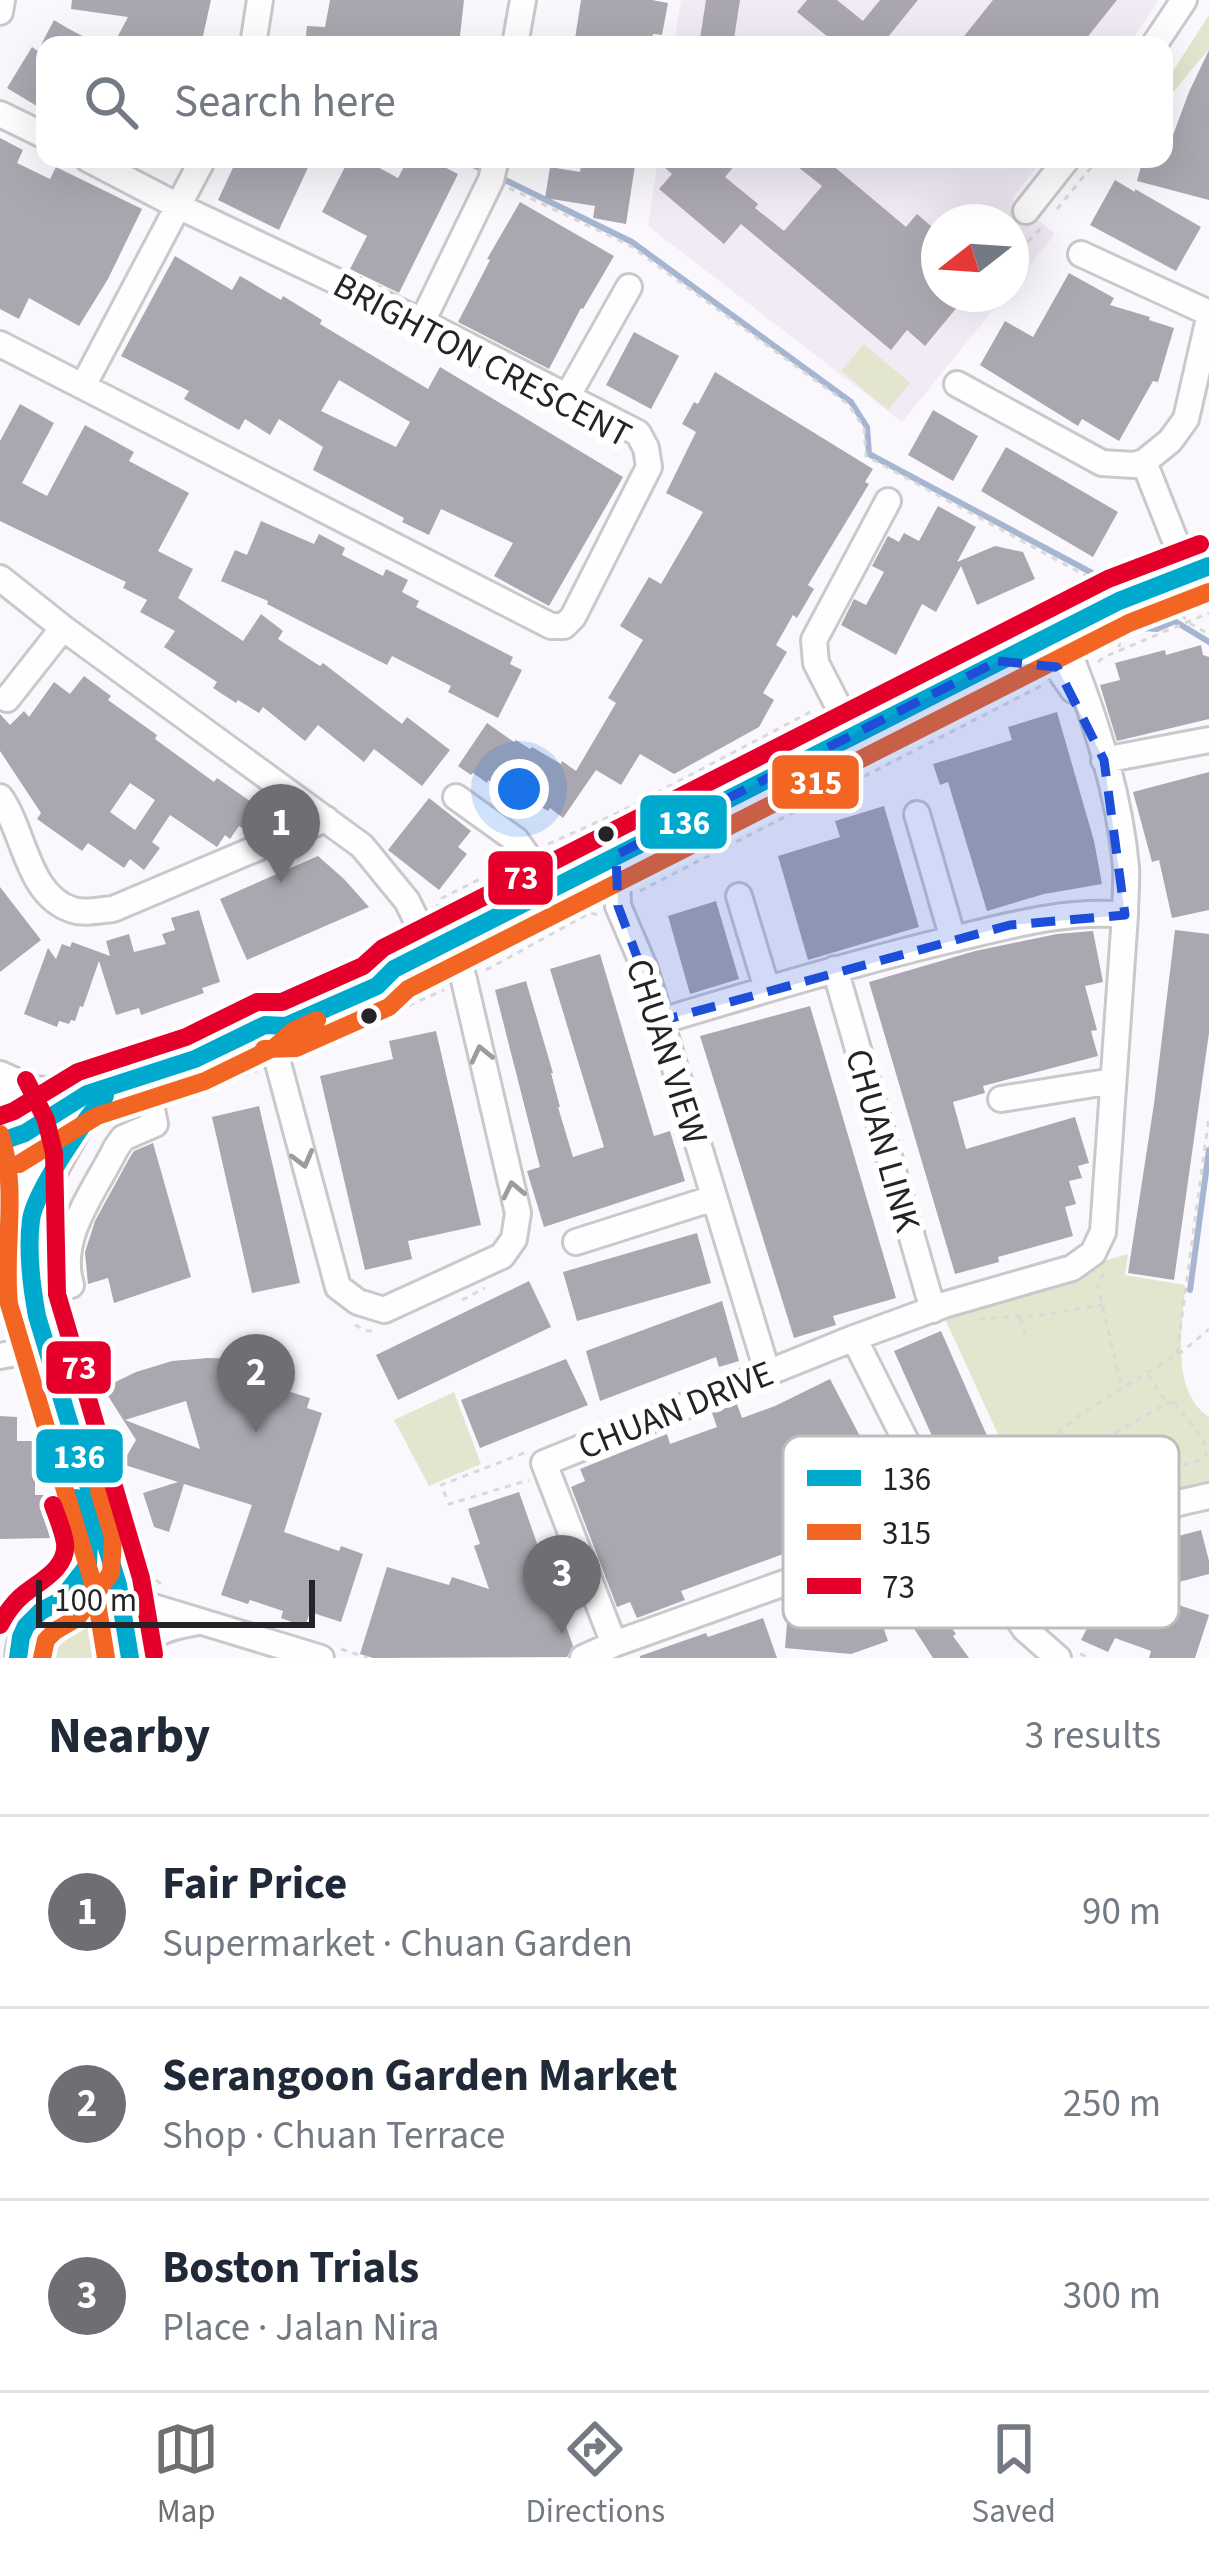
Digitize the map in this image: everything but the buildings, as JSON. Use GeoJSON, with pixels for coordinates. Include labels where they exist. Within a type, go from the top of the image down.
{"type":"FeatureCollection","features":[{"type":"Feature","properties":{"kind":"street"},"geometry":{"type":"LineString","coordinates":[[0,12],[2,0]]}},
{"type":"Feature","properties":{"kind":"street"},"geometry":{"type":"LineString","coordinates":[[254,36],[260,0]]}},
{"type":"Feature","properties":{"kind":"street"},"geometry":{"type":"LineString","coordinates":[[517,36],[523,0]]}},
{"type":"Feature","properties":{"kind":"street"},"geometry":{"type":"LineString","coordinates":[[1160,36],[1184,0]]}},
{"type":"Feature","properties":{"kind":"street"},"geometry":{"type":"LineString","coordinates":[[0,114],[36,132]]}},
{"type":"Feature","properties":{"kind":"street","name":"BRIGHTON CRESCENT"},"geometry":{"type":"LineString","coordinates":[[0,344],[550,626],[564,626],[573,617],[649,466],[638,433],[105,168]]}},
{"type":"Feature","properties":{"kind":"street"},"geometry":{"type":"LineString","coordinates":[[83,386],[199,168]]}},
{"type":"Feature","properties":{"kind":"street"},"geometry":{"type":"LineString","coordinates":[[1035,218],[1062,168]]}},
{"type":"Feature","properties":{"kind":"street"},"geometry":{"type":"LineString","coordinates":[[422,322],[492,173]]}},
{"type":"Feature","properties":{"kind":"street"},"geometry":{"type":"LineString","coordinates":[[957,383],[1102,463],[1144,462],[1170,441],[1186,419],[1209,316],[1081,254]]}},
{"type":"Feature","properties":{"kind":"street"},"geometry":{"type":"LineString","coordinates":[[567,397],[629,287]]}},
{"type":"Feature","properties":{"kind":"street"},"geometry":{"type":"LineString","coordinates":[[261,1015],[286,1026],[377,986],[435,939],[542,893],[998,661],[1053,621],[1198,570],[1177,550],[1144,462]]}},
{"type":"Feature","properties":{"kind":"street"},"geometry":{"type":"LineString","coordinates":[[854,735],[816,663],[814,640],[888,501]]}},
{"type":"Feature","properties":{"kind":"street"},"geometry":{"type":"LineString","coordinates":[[0,578],[362,846],[470,978],[518,1213],[514,1238],[502,1256],[384,1310],[358,1302],[338,1287],[261,1015]]}},
{"type":"Feature","properties":{"kind":"street","name":"CHUAN DRIVE"},"geometry":{"type":"LineString","coordinates":[[614,1644],[544,1463],[854,1338],[1072,1268],[1093,1253],[1103,1232],[1126,868],[1093,721],[1053,621]]}},
{"type":"Feature","properties":{"kind":"street"},"geometry":{"type":"LineString","coordinates":[[7,699],[63,628]]}},
{"type":"Feature","properties":{"kind":"street"},"geometry":{"type":"LineString","coordinates":[[998,661],[1032,660],[1057,667],[1093,721]]}},
{"type":"Feature","properties":{"kind":"street"},"geometry":{"type":"LineString","coordinates":[[1104,760],[1209,740]]}},
{"type":"Feature","properties":{"kind":"street"},"geometry":{"type":"LineString","coordinates":[[0,797],[51,899],[77,912],[113,909],[326,819]]}},
{"type":"Feature","properties":{"kind":"street"},"geometry":{"type":"LineString","coordinates":[[456,797],[516,840],[542,893]]}},
{"type":"Feature","properties":{"kind":"street"},"geometry":{"type":"LineString","coordinates":[[917,814],[953,939]]}},
{"type":"Feature","properties":{"kind":"street","name":"CHUAN VIEW"},"geometry":{"type":"LineString","coordinates":[[616,855],[619,906],[645,969],[767,1371]]}},
{"type":"Feature","properties":{"kind":"street"},"geometry":{"type":"LineString","coordinates":[[576,875],[619,906]]}},
{"type":"Feature","properties":{"kind":"street"},"geometry":{"type":"LineString","coordinates":[[739,896],[767,989]]}},
{"type":"Feature","properties":{"kind":"street"},"geometry":{"type":"LineString","coordinates":[[661,1021],[836,969],[1010,925],[1078,915],[1125,915]]}},
{"type":"Feature","properties":{"kind":"street","name":"CHUAN LINK"},"geometry":{"type":"LineString","coordinates":[[836,969],[940,1307]]}},
{"type":"Feature","properties":{"kind":"street"},"geometry":{"type":"LineString","coordinates":[[8,1139],[87,1094],[195,1059],[261,1015]]}},
{"type":"Feature","properties":{"kind":"street"},"geometry":{"type":"LineString","coordinates":[[33,1299],[70,1285],[66,1270],[71,1234],[116,1148],[123,1138],[155,1124],[145,1076]]}},
{"type":"Feature","properties":{"kind":"street"},"geometry":{"type":"LineString","coordinates":[[87,1094],[34,1089],[0,1078],[8,1139],[31,1172],[29,1274],[33,1299],[118,1585],[110,1600]]}},
{"type":"Feature","properties":{"kind":"street"},"geometry":{"type":"LineString","coordinates":[[1001,1099],[1114,1081]]}},
{"type":"Feature","properties":{"kind":"street"},"geometry":{"type":"LineString","coordinates":[[31,1214],[82,1122],[114,1085]]}},
{"type":"Feature","properties":{"kind":"street"},"geometry":{"type":"LineString","coordinates":[[576,1243],[714,1198]]}},
{"type":"Feature","properties":{"kind":"street"},"geometry":{"type":"LineString","coordinates":[[0,1224],[10,1277],[89,1541],[88,1565],[60,1601]]}},
{"type":"Feature","properties":{"kind":"street"},"geometry":{"type":"LineString","coordinates":[[854,1338],[904,1436]]}},
{"type":"Feature","properties":{"kind":"street"},"geometry":{"type":"LineString","coordinates":[[0,1356],[32,1350]]}},
{"type":"Feature","properties":{"kind":"street"},"geometry":{"type":"LineString","coordinates":[[1179,1504],[1209,1496]]}},
{"type":"Feature","properties":{"kind":"street"},"geometry":{"type":"LineString","coordinates":[[583,1658],[783,1584]]}},
{"type":"Feature","properties":{"kind":"street"},"geometry":{"type":"LineString","coordinates":[[18,1658],[26,1626],[41,1611],[73,1596],[137,1602],[322,1658]]}},
{"type":"Feature","properties":{"kind":"street"},"geometry":{"type":"LineString","coordinates":[[110,1600],[132,1658]]}},
{"type":"Feature","properties":{"kind":"street"},"geometry":{"type":"LineString","coordinates":[[132,1658],[149,1636],[200,1621]]}},
{"type":"Feature","properties":{"kind":"street"},"geometry":{"type":"LineString","coordinates":[[0,1632],[26,1626]]}},
{"type":"Feature","properties":{"kind":"street"},"geometry":{"type":"LineString","coordinates":[[1024,1628],[1058,1658]]}},
{"type":"Feature","properties":{"kind":"path"},"geometry":{"type":"LineString","coordinates":[[1058,208],[1091,168]]}},
{"type":"Feature","properties":{"kind":"path"},"geometry":{"type":"LineString","coordinates":[[492,173],[628,245],[830,390],[848,404],[864,428],[866,456],[1102,584]]}},
{"type":"Feature","properties":{"kind":"path"},"geometry":{"type":"LineString","coordinates":[[1029,228],[1035,218]]}},
{"type":"Feature","properties":{"kind":"path"},"geometry":{"type":"LineString","coordinates":[[1119,650],[1120,601],[1177,550]]}},
{"type":"Feature","properties":{"kind":"path"},"geometry":{"type":"LineString","coordinates":[[1175,603],[1187,622],[1209,634]]}},
{"type":"Feature","properties":{"kind":"path"},"geometry":{"type":"LineString","coordinates":[[1088,672],[1104,656],[1209,613]]}},
{"type":"Feature","properties":{"kind":"path"},"geometry":{"type":"LineString","coordinates":[[278,994],[435,939],[442,898],[818,708],[869,698],[1053,621]]}},
{"type":"Feature","properties":{"kind":"path"},"geometry":{"type":"LineString","coordinates":[[152,1109],[278,1064],[470,978],[590,913],[619,906],[1058,677]]}},
{"type":"Feature","properties":{"kind":"path"},"geometry":{"type":"LineString","coordinates":[[470,978],[483,961]]}},
{"type":"Feature","properties":{"kind":"path"},"geometry":{"type":"LineString","coordinates":[[434,995],[444,1001]]}},
{"type":"Feature","properties":{"kind":"path"},"geometry":{"type":"LineString","coordinates":[[66,1072],[261,1015]]}},
{"type":"Feature","properties":{"kind":"path"},"geometry":{"type":"LineString","coordinates":[[304,1060],[310,1049]]}},
{"type":"Feature","properties":{"kind":"path"},"geometry":{"type":"LineString","coordinates":[[246,1076],[258,1081]]}},
{"type":"Feature","properties":{"kind":"path"},"geometry":{"type":"LineString","coordinates":[[1177,1355],[1209,1117]]}},
{"type":"Feature","properties":{"kind":"path"},"geometry":{"type":"LineString","coordinates":[[461,1300],[498,1279]]}},
{"type":"Feature","properties":{"kind":"path"},"geometry":{"type":"LineString","coordinates":[[1097,1283],[1121,1387]]}},
{"type":"Feature","properties":{"kind":"path"},"geometry":{"type":"LineString","coordinates":[[940,1307],[965,1319],[1020,1317],[1102,1305]]}},
{"type":"Feature","properties":{"kind":"path"},"geometry":{"type":"LineString","coordinates":[[1020,1317],[1026,1336]]}},
{"type":"Feature","properties":{"kind":"path"},"geometry":{"type":"LineString","coordinates":[[351,1323],[368,1331],[390,1330]]}},
{"type":"Feature","properties":{"kind":"path"},"geometry":{"type":"LineString","coordinates":[[1057,1435],[1082,1413],[1177,1355],[1209,1329]]}},
{"type":"Feature","properties":{"kind":"path"},"geometry":{"type":"LineString","coordinates":[[1146,1372],[1167,1403]]}},
{"type":"Feature","properties":{"kind":"path"},"geometry":{"type":"LineString","coordinates":[[1110,1436],[1174,1402],[1207,1451],[1203,1460],[1179,1466]]}},
{"type":"Feature","properties":{"kind":"path"},"geometry":{"type":"LineString","coordinates":[[44,1431],[68,1505]]}},
{"type":"Feature","properties":{"kind":"path"},"geometry":{"type":"LineString","coordinates":[[446,1495],[449,1504],[548,1474]]}},
{"type":"Feature","properties":{"kind":"path"},"geometry":{"type":"LineString","coordinates":[[126,1545],[148,1575],[163,1585]]}},
{"type":"Feature","properties":{"kind":"highlighted area"},"geometry":{"type":"Polygon","coordinates":[[[998,661],[1057,667],[1104,760],[1125,915],[1010,925],[661,1021],[618,906],[616,855],[998,661]]]}},
{"type":"Feature","properties":{"kind":"shaded area"},"geometry":{"type":"Polygon","coordinates":[[[681,0],[1159,0],[1135,36],[675,36],[681,0]]]}},
{"type":"Feature","properties":{"kind":"shaded area"},"geometry":{"type":"Polygon","coordinates":[[[657,168],[1036,168],[1012,199],[1018,204],[921,204],[921,312],[991,312],[902,422],[648,226],[657,168]]]}},
{"type":"Feature","properties":{"kind":"shaded area"},"geometry":{"type":"Polygon","coordinates":[[[1029,213],[1055,234],[1029,266],[1029,213]]]}},
{"type":"Feature","properties":{"kind":"green space"},"geometry":{"type":"Polygon","coordinates":[[[1209,15],[1209,49],[1173,92],[1173,71],[1209,15]]]}},
{"type":"Feature","properties":{"kind":"green space"},"geometry":{"type":"Polygon","coordinates":[[[864,344],[910,383],[888,410],[841,371],[864,344]]]}},
{"type":"Feature","properties":{"kind":"green space"},"geometry":{"type":"Polygon","coordinates":[[[1128,1254],[1125,1275],[1185,1285],[1183,1374],[1196,1405],[1209,1417],[1209,1492],[1179,1506],[1179,1436],[999,1436],[940,1308],[1128,1254]]]}},
{"type":"Feature","properties":{"kind":"green space"},"geometry":{"type":"Polygon","coordinates":[[[454,1392],[481,1464],[429,1486],[394,1420],[454,1392]]]}},
{"type":"Feature","properties":{"kind":"green space"},"geometry":{"type":"Polygon","coordinates":[[[68,1613],[103,1624],[114,1638],[119,1658],[31,1658],[41,1629],[68,1613]]]}},
{"type":"Feature","properties":{"kind":"waterway"},"geometry":{"type":"LineString","coordinates":[[479,168],[485,171]]}},
{"type":"Feature","properties":{"kind":"waterway"},"geometry":{"type":"LineString","coordinates":[[497,176],[632,242],[851,402],[867,427],[869,454],[1124,590]]}},
{"type":"Feature","properties":{"kind":"waterway"},"geometry":{"type":"LineString","coordinates":[[1140,600],[1209,642]]}},
{"type":"Feature","properties":{"kind":"waterway"},"geometry":{"type":"LineString","coordinates":[[1092,648],[1141,628],[1157,629],[1173,622]]}},
{"type":"Feature","properties":{"kind":"waterway"},"geometry":{"type":"LineString","coordinates":[[637,877],[1047,674]]}},
{"type":"Feature","properties":{"kind":"waterway"},"geometry":{"type":"LineString","coordinates":[[486,961],[498,947],[587,901]]}},
{"type":"Feature","properties":{"kind":"waterway"},"geometry":{"type":"LineString","coordinates":[[1190,1290],[1209,1150]]}},
{"type":"Feature","properties":{"kind":"transit line","name":"73"},"geometry":{"type":"LineString","coordinates":[[0,1116],[78,1072],[186,1037],[257,1002],[282,1002],[363,966],[383,948],[1108,579],[1200,544]]}},
{"type":"Feature","properties":{"kind":"transit line","name":"136"},"geometry":{"type":"LineString","coordinates":[[0,1149],[8,1139],[87,1094],[195,1059],[265,1025],[286,1026],[377,986],[394,969],[1119,601],[1209,566]]}},
{"type":"Feature","properties":{"kind":"transit line","name":"315"},"geometry":{"type":"LineString","coordinates":[[264,1049],[296,1048],[389,1007],[408,989],[1129,623],[1209,592]]}},
{"type":"Feature","properties":{"kind":"transit line","name":"315"},"geometry":{"type":"LineString","coordinates":[[19,1164],[97,1116],[205,1081],[275,1047],[293,1031],[317,1020]]}},
{"type":"Feature","properties":{"kind":"transit line","name":"73"},"geometry":{"type":"LineString","coordinates":[[26,1080],[46,1120],[54,1153],[57,1294],[141,1578],[154,1654]]}},
{"type":"Feature","properties":{"kind":"transit line","name":"136"},"geometry":{"type":"LineString","coordinates":[[105,1096],[74,1138],[34,1208],[31,1280],[37,1316],[118,1585],[130,1658]]}},
{"type":"Feature","properties":{"kind":"transit line","name":"315"},"geometry":{"type":"LineString","coordinates":[[0,1134],[9,1175],[9,1304],[95,1590],[106,1658]]}},
{"type":"Feature","properties":{"kind":"transit line","name":"315"},"geometry":{"type":"LineString","coordinates":[[42,1658],[46,1640],[77,1618],[111,1573],[113,1537],[99,1491]]}},
{"type":"Feature","properties":{"kind":"transit line","name":"136"},"geometry":{"type":"LineString","coordinates":[[18,1658],[26,1626],[60,1601],[88,1565],[89,1541],[76,1498]]}},
{"type":"Feature","properties":{"kind":"transit line","name":"73"},"geometry":{"type":"LineString","coordinates":[[0,1625],[16,1601],[62,1560],[65,1543],[53,1505]]}},
{"type":"Feature","properties":{"kind":"place","name":"Fair Price"},"geometry":{"type":"Point","coordinates":[281,883]}},
{"type":"Feature","properties":{"kind":"place","name":"Serangoon Garden Market"},"geometry":{"type":"Point","coordinates":[256,1433]}},
{"type":"Feature","properties":{"kind":"place","name":"Boston Trials"},"geometry":{"type":"Point","coordinates":[562,1634]}}]}
